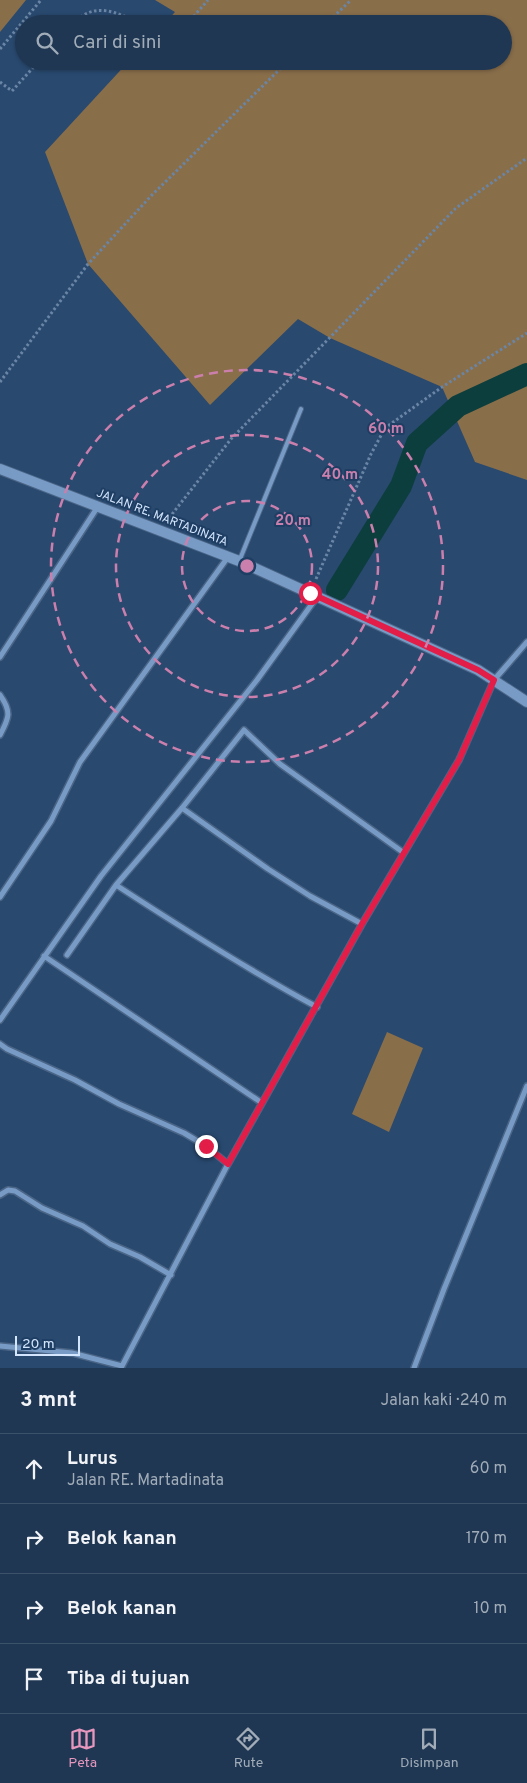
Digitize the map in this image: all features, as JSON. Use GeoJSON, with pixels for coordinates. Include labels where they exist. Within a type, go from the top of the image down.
{"type":"FeatureCollection","features":[{"type":"Feature","properties":{"kind":"main road","name":"JALAN RE. MARTADINATA"},"geometry":{"type":"LineString","coordinates":[[0,469],[228,557],[478,670],[527,702]]}},
{"type":"Feature","properties":{"kind":"street"},"geometry":{"type":"LineString","coordinates":[[0,657],[97,508]]}},
{"type":"Feature","properties":{"kind":"street"},"geometry":{"type":"LineString","coordinates":[[0,897],[51,821],[80,762],[228,557]]}},
{"type":"Feature","properties":{"kind":"street"},"geometry":{"type":"LineString","coordinates":[[0,1020],[101,876],[257,680],[313,595]]}},
{"type":"Feature","properties":{"kind":"street"},"geometry":{"type":"LineString","coordinates":[[0,1346],[72,1353],[121,1367],[228,1164],[362,924],[459,760],[494,680],[527,642]]}},
{"type":"Feature","properties":{"kind":"street"},"geometry":{"type":"LineString","coordinates":[[0,694],[6,704],[9,718],[0,735]]}},
{"type":"Feature","properties":{"kind":"street"},"geometry":{"type":"LineString","coordinates":[[67,955],[116,885],[182,808],[244,730],[280,764],[404,853]]}},
{"type":"Feature","properties":{"kind":"street"},"geometry":{"type":"LineString","coordinates":[[182,808],[268,869],[310,896],[362,924]]}},
{"type":"Feature","properties":{"kind":"street"},"geometry":{"type":"LineString","coordinates":[[116,885],[226,956],[317,1007]]}},
{"type":"Feature","properties":{"kind":"street"},"geometry":{"type":"LineString","coordinates":[[44,956],[262,1103]]}},
{"type":"Feature","properties":{"kind":"street"},"geometry":{"type":"LineString","coordinates":[[0,1044],[75,1080],[119,1104],[184,1133],[206,1146],[228,1164]]}},
{"type":"Feature","properties":{"kind":"street"},"geometry":{"type":"LineString","coordinates":[[414,1368],[444,1289],[527,1086]]}},
{"type":"Feature","properties":{"kind":"street"},"geometry":{"type":"LineString","coordinates":[[0,1194],[8,1190],[15,1191],[42,1208],[83,1226],[110,1244],[140,1257],[171,1275]]}},
{"type":"Feature","properties":{"kind":"lane"},"geometry":{"type":"LineString","coordinates":[[239,562],[301,409]]}},
{"type":"Feature","properties":{"kind":"path"},"geometry":{"type":"LineString","coordinates":[[29,15],[42,0]]}},
{"type":"Feature","properties":{"kind":"path"},"geometry":{"type":"LineString","coordinates":[[195,15],[208,0]]}},
{"type":"Feature","properties":{"kind":"path"},"geometry":{"type":"LineString","coordinates":[[335,15],[351,0]]}},
{"type":"Feature","properties":{"kind":"path"},"geometry":{"type":"LineString","coordinates":[[85,15],[99,9],[121,15]]}},
{"type":"Feature","properties":{"kind":"path"},"geometry":{"type":"LineString","coordinates":[[0,49],[15,32]]}},
{"type":"Feature","properties":{"kind":"path"},"geometry":{"type":"LineString","coordinates":[[0,82],[12,91],[31,70]]}},
{"type":"Feature","properties":{"kind":"path"},"geometry":{"type":"LineString","coordinates":[[0,382],[88,264],[151,196],[279,70]]}},
{"type":"Feature","properties":{"kind":"path"},"geometry":{"type":"LineString","coordinates":[[160,531],[231,439],[456,208],[527,158]]}},
{"type":"Feature","properties":{"kind":"path"},"geometry":{"type":"LineString","coordinates":[[313,595],[371,454],[386,428],[442,387],[527,333]]}},
{"type":"Feature","properties":{"kind":"shaded area"},"geometry":{"type":"Polygon","coordinates":[[[0,0],[26,0],[0,32],[0,0]]]}},
{"type":"Feature","properties":{"kind":"shaded area"},"geometry":{"type":"Polygon","coordinates":[[[155,0],[527,0],[527,480],[475,462],[442,387],[330,338],[298,319],[210,405],[88,264],[45,152],[121,70],[512,70],[512,15],[172,15],[175,12],[155,0]]]}},
{"type":"Feature","properties":{"kind":"shaded area"},"geometry":{"type":"Polygon","coordinates":[[[387,1032],[423,1048],[389,1132],[352,1114],[387,1032]]]}},
{"type":"Feature","properties":{"kind":"waterway"},"geometry":{"type":"LineString","coordinates":[[337,590],[401,486],[417,443],[458,406],[527,374]]}},
{"type":"Feature","properties":{"kind":"route"},"geometry":{"type":"LineString","coordinates":[[206,1146],[228,1164],[362,924],[459,760],[494,680],[478,670],[310,593]]}}]}
